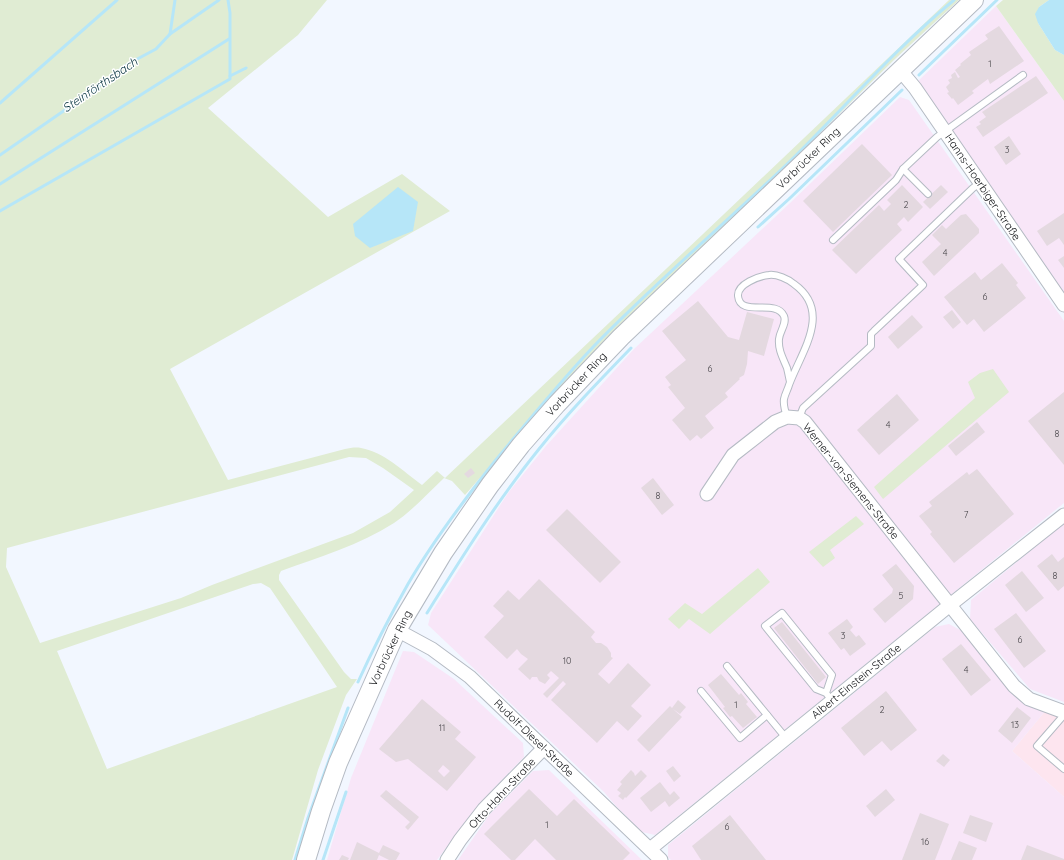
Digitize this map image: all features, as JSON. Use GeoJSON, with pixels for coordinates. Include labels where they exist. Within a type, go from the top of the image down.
{"type":"FeatureCollection","features":[{"type":"Feature","properties":{"kind":"main road","name":"Vorbrücker Ring"},"geometry":{"type":"LineString","coordinates":[[306,860],[338,763],[397,630],[443,553],[490,485],[521,445],[557,404],[621,337],[974,0]]}},
{"type":"Feature","properties":{"kind":"street","name":"Hanns-Hoerbiger-Straße"},"geometry":{"type":"LineString","coordinates":[[900,70],[915,88],[1064,305]]}},
{"type":"Feature","properties":{"kind":"street"},"geometry":{"type":"LineString","coordinates":[[707,494],[733,455],[775,422],[793,418]]}},
{"type":"Feature","properties":{"kind":"street","name":"Werner-von-Siemens-Straße"},"geometry":{"type":"LineString","coordinates":[[793,418],[805,422],[1014,686],[1029,699],[1063,717]]}},
{"type":"Feature","properties":{"kind":"street","name":"Albert-Einstein-Straße"},"geometry":{"type":"LineString","coordinates":[[650,849],[786,738],[829,697],[950,605],[1064,514]]}},
{"type":"Feature","properties":{"kind":"street","name":"Rudolf-Diesel-Straße"},"geometry":{"type":"LineString","coordinates":[[397,630],[432,649],[454,664],[475,682],[661,860]]}},
{"type":"Feature","properties":{"kind":"street","name":"Otto-Hahn-Straße"},"geometry":{"type":"LineString","coordinates":[[447,860],[460,840],[484,810],[544,748]]}},
{"type":"Feature","properties":{"kind":"lane"},"geometry":{"type":"LineString","coordinates":[[834,240],[896,180],[903,169],[937,137],[1023,75]]}},
{"type":"Feature","properties":{"kind":"lane"},"geometry":{"type":"LineString","coordinates":[[903,169],[928,194]]}},
{"type":"Feature","properties":{"kind":"lane"},"geometry":{"type":"LineString","coordinates":[[790,382],[786,366],[780,352],[779,338],[785,322],[783,315],[777,308],[759,308],[745,305],[740,301],[738,295],[740,289],[757,278],[770,275],[783,277],[794,283],[803,291],[810,303],[813,315],[813,328],[808,344],[798,363],[784,398],[784,408],[793,418],[871,346],[871,334],[923,285],[900,259],[980,183]]}},
{"type":"Feature","properties":{"kind":"lane"},"geometry":{"type":"LineString","coordinates":[[782,613],[832,675],[829,697],[816,689],[765,626],[782,613]]}},
{"type":"Feature","properties":{"kind":"lane"},"geometry":{"type":"LineString","coordinates":[[727,666],[786,738]]}},
{"type":"Feature","properties":{"kind":"lane"},"geometry":{"type":"LineString","coordinates":[[701,691],[740,738],[767,715]]}},
{"type":"Feature","properties":{"kind":"lane"},"geometry":{"type":"LineString","coordinates":[[1063,717],[1037,746],[1064,769]]}},
{"type":"Feature","properties":{"kind":"shaded area"},"geometry":{"type":"Polygon","coordinates":[[[996,6],[1064,101],[1064,296],[916,83],[996,6]]]}},
{"type":"Feature","properties":{"kind":"shaded area"},"geometry":{"type":"Polygon","coordinates":[[[900,97],[909,100],[1064,321],[1064,503],[655,835],[642,832],[604,792],[428,625],[431,613],[508,493],[546,446],[634,349],[790,203],[900,97]]]}},
{"type":"Feature","properties":{"kind":"shaded area"},"geometry":{"type":"Polygon","coordinates":[[[1064,523],[1064,702],[1030,689],[970,619],[971,600],[1064,523]]]}},
{"type":"Feature","properties":{"kind":"shaded area"},"geometry":{"type":"Polygon","coordinates":[[[949,624],[962,631],[1046,710],[1012,751],[1064,797],[1064,860],[671,860],[668,857],[668,845],[935,627],[949,624]]]}},
{"type":"Feature","properties":{"kind":"shaded area"},"geometry":{"type":"Polygon","coordinates":[[[403,651],[414,652],[454,679],[523,743],[524,757],[478,805],[437,860],[327,860],[351,778],[403,651]]]}},
{"type":"Feature","properties":{"kind":"shaded area"},"geometry":{"type":"Polygon","coordinates":[[[1046,710],[1064,716],[1064,797],[1012,751],[1046,710]]]}},
{"type":"Feature","properties":{"kind":"shaded area"},"geometry":{"type":"Polygon","coordinates":[[[549,770],[642,860],[458,860],[490,814],[533,771],[549,770]]]}},
{"type":"Feature","properties":{"kind":"green space"},"geometry":{"type":"Polygon","coordinates":[[[0,0],[327,0],[298,35],[208,108],[328,217],[402,174],[450,211],[170,369],[228,480],[345,449],[361,448],[369,450],[385,458],[422,485],[437,471],[445,478],[949,0],[959,0],[895,59],[616,334],[465,495],[452,481],[444,478],[407,513],[381,531],[339,550],[281,571],[279,580],[344,672],[351,679],[357,679],[346,695],[318,770],[292,860],[0,860],[0,0]],[[349,457],[7,548],[6,567],[40,643],[181,598],[212,585],[353,533],[390,512],[414,490],[366,458],[349,457]],[[261,583],[253,584],[57,651],[107,769],[337,687],[270,588],[261,583]]]}},
{"type":"Feature","properties":{"kind":"green space"},"geometry":{"type":"Polygon","coordinates":[[[1003,0],[1049,0],[1039,7],[1038,23],[1055,50],[1064,55],[1064,101],[996,6],[1003,0]]]}},
{"type":"Feature","properties":{"kind":"green space"},"geometry":{"type":"Polygon","coordinates":[[[993,369],[1009,392],[883,499],[874,487],[975,398],[968,382],[980,373],[993,369]]]}},
{"type":"Feature","properties":{"kind":"green space"},"geometry":{"type":"Polygon","coordinates":[[[856,516],[864,524],[830,550],[835,558],[823,567],[809,552],[856,516]]]}},
{"type":"Feature","properties":{"kind":"green space"},"geometry":{"type":"Polygon","coordinates":[[[758,568],[770,582],[710,634],[689,619],[679,629],[668,619],[685,603],[702,614],[758,568]]]}},
{"type":"Feature","properties":{"kind":"water"},"geometry":{"type":"Polygon","coordinates":[[[1049,0],[1064,0],[1064,55],[1055,50],[1038,23],[1035,14],[1039,7],[1049,0]]]}},
{"type":"Feature","properties":{"kind":"water"},"geometry":{"type":"Polygon","coordinates":[[[398,187],[418,202],[413,231],[370,248],[355,236],[353,224],[398,187]]]}},
{"type":"Feature","properties":{"kind":"building"},"geometry":{"type":"Polygon","coordinates":[[[999,26],[1024,61],[990,84],[988,79],[972,91],[974,93],[958,105],[947,93],[949,92],[946,87],[950,83],[948,80],[952,78],[951,75],[955,72],[958,78],[960,77],[955,70],[971,55],[969,52],[988,39],[985,35],[999,26]]]}},
{"type":"Feature","properties":{"kind":"building"},"geometry":{"type":"Polygon","coordinates":[[[1036,76],[1048,93],[983,137],[976,127],[981,124],[979,122],[986,117],[982,112],[1036,76]]]}},
{"type":"Feature","properties":{"kind":"building"},"geometry":{"type":"Polygon","coordinates":[[[1009,136],[1021,154],[1006,165],[994,147],[1009,136]]]}},
{"type":"Feature","properties":{"kind":"building"},"geometry":{"type":"Polygon","coordinates":[[[862,144],[892,175],[833,232],[803,201],[862,144]]]}},
{"type":"Feature","properties":{"kind":"building"},"geometry":{"type":"Polygon","coordinates":[[[902,185],[923,207],[908,222],[904,217],[897,224],[902,230],[856,274],[832,250],[879,205],[884,211],[891,204],[887,200],[902,185]]]}},
{"type":"Feature","properties":{"kind":"building"},"geometry":{"type":"Polygon","coordinates":[[[941,185],[948,192],[930,209],[923,202],[941,185]]]}},
{"type":"Feature","properties":{"kind":"building"},"geometry":{"type":"Polygon","coordinates":[[[1064,213],[1064,245],[1059,238],[1047,246],[1037,231],[1064,213]]]}},
{"type":"Feature","properties":{"kind":"building"},"geometry":{"type":"Polygon","coordinates":[[[966,214],[979,229],[979,233],[934,276],[922,262],[941,244],[932,235],[942,225],[946,229],[961,215],[966,214]]]}},
{"type":"Feature","properties":{"kind":"building"},"geometry":{"type":"Polygon","coordinates":[[[1064,256],[1064,268],[1058,260],[1064,256]]]}},
{"type":"Feature","properties":{"kind":"building"},"geometry":{"type":"Polygon","coordinates":[[[1002,263],[1018,283],[1016,285],[1026,298],[984,332],[974,319],[967,325],[944,297],[975,272],[981,280],[1002,263]]]}},
{"type":"Feature","properties":{"kind":"building"},"geometry":{"type":"Polygon","coordinates":[[[698,301],[728,337],[739,340],[747,312],[774,319],[764,356],[748,351],[744,375],[739,378],[740,379],[725,393],[728,397],[705,416],[714,428],[701,439],[697,435],[690,441],[672,420],[685,408],[668,387],[671,385],[665,377],[686,360],[662,331],[698,301]]]}},
{"type":"Feature","properties":{"kind":"building"},"geometry":{"type":"Polygon","coordinates":[[[952,310],[961,322],[953,329],[943,317],[952,310]]]}},
{"type":"Feature","properties":{"kind":"building"},"geometry":{"type":"Polygon","coordinates":[[[912,315],[923,327],[898,349],[888,337],[912,315]]]}},
{"type":"Feature","properties":{"kind":"building"},"geometry":{"type":"Polygon","coordinates":[[[1064,392],[1064,465],[1028,421],[1064,392]]]}},
{"type":"Feature","properties":{"kind":"building"},"geometry":{"type":"Polygon","coordinates":[[[897,394],[919,420],[879,455],[857,430],[897,394]]]}},
{"type":"Feature","properties":{"kind":"building"},"geometry":{"type":"Polygon","coordinates":[[[977,422],[985,432],[956,456],[948,446],[977,422]]]}},
{"type":"Feature","properties":{"kind":"building"},"geometry":{"type":"Polygon","coordinates":[[[471,468],[475,473],[468,478],[464,474],[471,468]]]}},
{"type":"Feature","properties":{"kind":"building"},"geometry":{"type":"Polygon","coordinates":[[[977,469],[1014,514],[954,563],[930,534],[932,532],[919,516],[932,506],[929,502],[967,472],[969,475],[977,469]]]}},
{"type":"Feature","properties":{"kind":"building"},"geometry":{"type":"Polygon","coordinates":[[[653,478],[674,505],[662,515],[641,488],[653,478]]]}},
{"type":"Feature","properties":{"kind":"building"},"geometry":{"type":"Polygon","coordinates":[[[567,509],[621,562],[600,583],[546,530],[567,509]]]}},
{"type":"Feature","properties":{"kind":"building"},"geometry":{"type":"Polygon","coordinates":[[[1052,554],[1058,562],[1064,557],[1064,586],[1058,591],[1037,566],[1052,554]]]}},
{"type":"Feature","properties":{"kind":"building"},"geometry":{"type":"Polygon","coordinates":[[[896,564],[914,586],[913,599],[885,623],[873,609],[892,593],[893,589],[882,575],[896,564]]]}},
{"type":"Feature","properties":{"kind":"building"},"geometry":{"type":"Polygon","coordinates":[[[1022,571],[1044,598],[1026,612],[1005,585],[1022,571]]]}},
{"type":"Feature","properties":{"kind":"building"},"geometry":{"type":"Polygon","coordinates":[[[539,579],[595,632],[591,637],[596,643],[601,643],[607,647],[611,653],[611,657],[613,658],[598,674],[609,684],[628,663],[651,685],[631,706],[642,716],[628,731],[617,721],[597,743],[551,700],[566,684],[563,681],[547,698],[543,694],[559,678],[551,671],[547,675],[550,678],[545,684],[539,681],[537,677],[532,677],[530,680],[518,669],[528,659],[517,649],[507,659],[484,637],[504,616],[493,606],[508,590],[519,600],[539,579]]]}},
{"type":"Feature","properties":{"kind":"building"},"geometry":{"type":"Polygon","coordinates":[[[1016,613],[1046,651],[1024,668],[994,629],[1016,613]]]}},
{"type":"Feature","properties":{"kind":"building"},"geometry":{"type":"Polygon","coordinates":[[[847,619],[853,627],[850,630],[856,637],[859,635],[866,644],[850,656],[844,648],[841,650],[828,633],[847,619]]]}},
{"type":"Feature","properties":{"kind":"building"},"geometry":{"type":"Polygon","coordinates":[[[782,622],[826,677],[818,684],[774,628],[782,622]]]}},
{"type":"Feature","properties":{"kind":"building"},"geometry":{"type":"Polygon","coordinates":[[[961,644],[991,680],[971,696],[942,659],[961,644]]]}},
{"type":"Feature","properties":{"kind":"building"},"geometry":{"type":"Polygon","coordinates":[[[721,674],[739,695],[741,693],[748,702],[746,704],[757,717],[743,728],[732,716],[730,717],[723,708],[725,707],[708,685],[721,674]]]}},
{"type":"Feature","properties":{"kind":"building"},"geometry":{"type":"Polygon","coordinates":[[[886,691],[917,730],[891,751],[882,741],[864,756],[841,728],[886,691]]]}},
{"type":"Feature","properties":{"kind":"building"},"geometry":{"type":"Polygon","coordinates":[[[422,699],[461,732],[455,739],[476,757],[447,791],[408,759],[396,762],[379,749],[422,699]],[[443,765],[438,771],[444,777],[450,771],[443,765]]]}},
{"type":"Feature","properties":{"kind":"building"},"geometry":{"type":"Polygon","coordinates":[[[678,700],[686,707],[680,714],[673,709],[682,717],[649,752],[637,740],[670,706],[672,708],[678,700]]]}},
{"type":"Feature","properties":{"kind":"building"},"geometry":{"type":"Polygon","coordinates":[[[1017,707],[1031,718],[1012,743],[998,731],[1017,707]]]}},
{"type":"Feature","properties":{"kind":"building"},"geometry":{"type":"Polygon","coordinates":[[[943,754],[950,760],[944,767],[936,761],[943,754]]]}},
{"type":"Feature","properties":{"kind":"building"},"geometry":{"type":"Polygon","coordinates":[[[673,766],[681,776],[674,782],[666,771],[673,766]]]}},
{"type":"Feature","properties":{"kind":"building"},"geometry":{"type":"Polygon","coordinates":[[[631,770],[635,776],[641,770],[647,776],[623,800],[618,796],[621,793],[617,790],[622,784],[620,782],[631,770]]]}},
{"type":"Feature","properties":{"kind":"building"},"geometry":{"type":"Polygon","coordinates":[[[660,782],[670,795],[674,791],[680,798],[669,807],[665,801],[651,812],[640,798],[660,782]]]}},
{"type":"Feature","properties":{"kind":"building"},"geometry":{"type":"Polygon","coordinates":[[[529,789],[557,816],[574,799],[630,853],[623,860],[556,860],[535,839],[515,860],[511,860],[484,834],[529,789]]]}},
{"type":"Feature","properties":{"kind":"building"},"geometry":{"type":"Polygon","coordinates":[[[886,789],[895,800],[875,817],[866,806],[886,789]]]}},
{"type":"Feature","properties":{"kind":"building"},"geometry":{"type":"Polygon","coordinates":[[[386,790],[419,817],[408,830],[405,827],[410,822],[380,796],[386,790]]]}},
{"type":"Feature","properties":{"kind":"building"},"geometry":{"type":"Polygon","coordinates":[[[920,813],[949,824],[935,860],[902,860],[920,813]]]}},
{"type":"Feature","properties":{"kind":"building"},"geometry":{"type":"Polygon","coordinates":[[[730,815],[766,860],[701,860],[692,846],[730,815]]]}},
{"type":"Feature","properties":{"kind":"building"},"geometry":{"type":"Polygon","coordinates":[[[970,815],[993,823],[986,842],[963,833],[970,815]]]}},
{"type":"Feature","properties":{"kind":"building"},"geometry":{"type":"Polygon","coordinates":[[[959,841],[977,848],[972,860],[951,860],[959,841]]]}},
{"type":"Feature","properties":{"kind":"building"},"geometry":{"type":"Polygon","coordinates":[[[357,842],[379,853],[383,845],[400,853],[396,860],[389,860],[379,855],[377,860],[350,860],[357,842]]]}},
{"type":"Feature","properties":{"kind":"building"},"geometry":{"type":"Polygon","coordinates":[[[1027,845],[1064,859],[1064,860],[1021,860],[1027,845]]]}},
{"type":"Feature","properties":{"kind":"building"},"geometry":{"type":"Polygon","coordinates":[[[342,855],[349,858],[348,860],[339,860],[342,855]]]}},
{"type":"Feature","properties":{"kind":"waterway"},"geometry":{"type":"LineString","coordinates":[[0,103],[117,0]]}},
{"type":"Feature","properties":{"kind":"waterway","name":"Steinförthsbach"},"geometry":{"type":"LineString","coordinates":[[0,155],[88,94],[128,64],[156,49],[170,34],[175,0]]}},
{"type":"Feature","properties":{"kind":"waterway"},"geometry":{"type":"LineString","coordinates":[[170,34],[219,0]]}},
{"type":"Feature","properties":{"kind":"waterway"},"geometry":{"type":"LineString","coordinates":[[0,211],[230,79],[230,13],[228,0]]}},
{"type":"Feature","properties":{"kind":"waterway"},"geometry":{"type":"LineString","coordinates":[[358,682],[395,608],[428,552],[483,476],[556,388],[617,323],[784,167],[909,40],[954,0]]}},
{"type":"Feature","properties":{"kind":"waterway"},"geometry":{"type":"LineString","coordinates":[[919,75],[997,0]]}},
{"type":"Feature","properties":{"kind":"waterway"},"geometry":{"type":"LineString","coordinates":[[0,184],[229,39]]}},
{"type":"Feature","properties":{"kind":"waterway"},"geometry":{"type":"LineString","coordinates":[[230,76],[246,68]]}},
{"type":"Feature","properties":{"kind":"waterway"},"geometry":{"type":"LineString","coordinates":[[758,227],[902,90]]}},
{"type":"Feature","properties":{"kind":"waterway"},"geometry":{"type":"LineString","coordinates":[[427,613],[480,530],[524,469],[572,410],[631,348]]}},
{"type":"Feature","properties":{"kind":"waterway"},"geometry":{"type":"LineString","coordinates":[[295,860],[308,818],[348,708]]}},
{"type":"Feature","properties":{"kind":"waterway"},"geometry":{"type":"LineString","coordinates":[[323,860],[346,792]]}}]}
